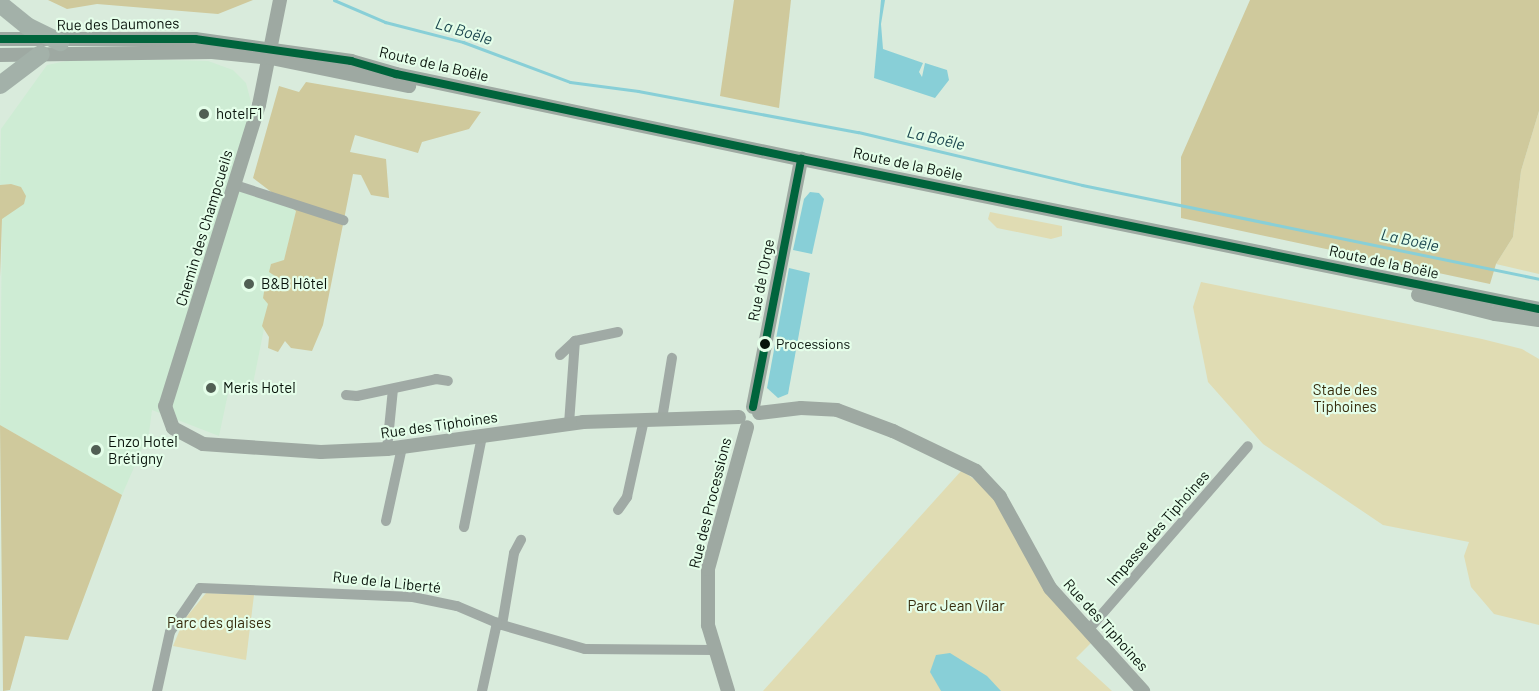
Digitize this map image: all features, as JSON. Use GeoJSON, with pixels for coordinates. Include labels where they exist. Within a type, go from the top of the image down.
{"type":"FeatureCollection","features":[{"type":"Feature","properties":{"kind":"highway"},"geometry":{"type":"LineString","coordinates":[[0,4],[27,26],[60,42]]}},
{"type":"Feature","properties":{"kind":"highway"},"geometry":{"type":"LineString","coordinates":[[0,85],[41,54]]}},
{"type":"Feature","properties":{"kind":"main road","name":"Chemin des Champcueils"},"geometry":{"type":"LineString","coordinates":[[165,406],[235,185],[271,53],[280,0]]}},
{"type":"Feature","properties":{"kind":"main road","name":"Rue des Daumones"},"geometry":{"type":"LineString","coordinates":[[0,39],[60,42],[164,38],[271,53]]}},
{"type":"Feature","properties":{"kind":"main road","name":"Rue des Daumones"},"geometry":{"type":"LineString","coordinates":[[0,55],[162,51],[271,53]]}},
{"type":"Feature","properties":{"kind":"main road","name":"Route de la Boële"},"geometry":{"type":"LineString","coordinates":[[271,53],[351,61],[396,74],[800,163],[1495,314],[1539,320]]}},
{"type":"Feature","properties":{"kind":"main road","name":"Route de la Boële"},"geometry":{"type":"LineString","coordinates":[[800,163],[1539,309]]}},
{"type":"Feature","properties":{"kind":"main road","name":"Rue de l'Orge"},"geometry":{"type":"LineString","coordinates":[[756,410],[800,163]]}},
{"type":"Feature","properties":{"kind":"main road","name":"Rue des Tiphoines"},"geometry":{"type":"LineString","coordinates":[[165,406],[173,428],[203,444],[321,452],[394,448],[569,423],[662,419],[743,422]]}},
{"type":"Feature","properties":{"kind":"main road"},"geometry":{"type":"LineString","coordinates":[[743,422],[743,408],[756,410]]}},
{"type":"Feature","properties":{"kind":"main road","name":"Rue des Tiphoines"},"geometry":{"type":"LineString","coordinates":[[756,410],[801,408],[837,410],[960,463],[993,488],[1050,588],[1143,691]]}},
{"type":"Feature","properties":{"kind":"main road","name":"Rue des Processions"},"geometry":{"type":"LineString","coordinates":[[728,691],[708,626],[708,569],[743,422]]}},
{"type":"Feature","properties":{"kind":"street"},"geometry":{"type":"LineString","coordinates":[[235,185],[343,220]]}},
{"type":"Feature","properties":{"kind":"street"},"geometry":{"type":"LineString","coordinates":[[560,356],[575,341],[618,332]]}},
{"type":"Feature","properties":{"kind":"street"},"geometry":{"type":"LineString","coordinates":[[569,423],[575,341]]}},
{"type":"Feature","properties":{"kind":"street"},"geometry":{"type":"LineString","coordinates":[[662,419],[672,358]]}},
{"type":"Feature","properties":{"kind":"street"},"geometry":{"type":"LineString","coordinates":[[346,395],[393,389],[436,379],[448,381]]}},
{"type":"Feature","properties":{"kind":"street"},"geometry":{"type":"LineString","coordinates":[[386,521],[394,448],[393,389]]}},
{"type":"Feature","properties":{"kind":"street"},"geometry":{"type":"LineString","coordinates":[[618,510],[627,497],[644,420]]}},
{"type":"Feature","properties":{"kind":"street"},"geometry":{"type":"LineString","coordinates":[[464,527],[482,436]]}},
{"type":"Feature","properties":{"kind":"street","name":"Impasse des Tiphoines"},"geometry":{"type":"LineString","coordinates":[[1089,630],[1248,446]]}},
{"type":"Feature","properties":{"kind":"street"},"geometry":{"type":"LineString","coordinates":[[482,691],[514,553],[521,540]]}},
{"type":"Feature","properties":{"kind":"street","name":"Rue de la Liberté"},"geometry":{"type":"LineString","coordinates":[[157,691],[170,632],[200,588],[413,597],[457,606],[499,624],[585,649],[639,653],[714,650]]}},
{"type":"Feature","properties":{"kind":"shaded area"},"geometry":{"type":"Polygon","coordinates":[[[48,0],[253,0],[218,14],[97,4],[67,9],[48,0]]]}},
{"type":"Feature","properties":{"kind":"shaded area"},"geometry":{"type":"Polygon","coordinates":[[[734,0],[791,0],[779,108],[720,96],[734,0]]]}},
{"type":"Feature","properties":{"kind":"shaded area"},"geometry":{"type":"Polygon","coordinates":[[[1250,0],[1539,0],[1539,111],[1521,171],[1513,237],[1496,264],[1490,284],[1181,218],[1181,157],[1250,0]]]}},
{"type":"Feature","properties":{"kind":"shaded area"},"geometry":{"type":"Polygon","coordinates":[[[81,58],[208,61],[233,70],[246,83],[251,102],[235,185],[293,206],[296,211],[284,261],[271,264],[270,272],[278,278],[274,285],[266,286],[269,304],[251,394],[229,389],[219,436],[152,410],[149,433],[122,495],[0,425],[2,219],[11,184],[0,185],[1,129],[47,65],[81,58]]]}},
{"type":"Feature","properties":{"kind":"shaded area"},"geometry":{"type":"Polygon","coordinates":[[[306,82],[481,112],[469,129],[422,142],[418,153],[355,135],[350,152],[386,159],[389,198],[371,195],[361,175],[353,174],[323,325],[312,351],[291,348],[285,341],[278,352],[268,348],[269,337],[262,326],[268,304],[263,298],[265,286],[274,285],[278,278],[269,272],[271,264],[284,260],[296,211],[253,178],[279,86],[299,92],[306,82]]]}},
{"type":"Feature","properties":{"kind":"shaded area"},"geometry":{"type":"Polygon","coordinates":[[[11,184],[21,187],[26,196],[24,204],[2,219],[0,277],[0,185],[11,184]]]}},
{"type":"Feature","properties":{"kind":"shaded area"},"geometry":{"type":"Polygon","coordinates":[[[0,425],[122,495],[68,640],[25,636],[10,690],[3,691],[0,425]]]}},
{"type":"Feature","properties":{"kind":"green space"},"geometry":{"type":"Polygon","coordinates":[[[1539,111],[1539,274],[1496,264],[1513,237],[1521,171],[1539,111]]]}},
{"type":"Feature","properties":{"kind":"green space"},"geometry":{"type":"Polygon","coordinates":[[[990,212],[1062,226],[1062,236],[1051,239],[997,228],[988,219],[990,212]]]}},
{"type":"Feature","properties":{"kind":"green space","name":"Stade des Tiphoines"},"geometry":{"type":"Polygon","coordinates":[[[1201,282],[1482,339],[1522,349],[1539,359],[1539,625],[1494,614],[1471,587],[1464,556],[1469,542],[1383,525],[1263,444],[1208,382],[1193,307],[1201,282]]]}},
{"type":"Feature","properties":{"kind":"green space","name":"Parc Jean Vilar"},"geometry":{"type":"Polygon","coordinates":[[[962,470],[989,491],[1093,641],[1076,658],[1112,691],[763,691],[962,470]]]}},
{"type":"Feature","properties":{"kind":"green space","name":"Parc des glaises"},"geometry":{"type":"Polygon","coordinates":[[[206,593],[254,595],[246,660],[173,646],[184,620],[206,593]]]}},
{"type":"Feature","properties":{"kind":"water"},"geometry":{"type":"Polygon","coordinates":[[[881,0],[885,0],[881,24],[883,49],[923,63],[919,72],[922,77],[925,63],[947,70],[949,80],[935,98],[874,78],[881,0]]]}},
{"type":"Feature","properties":{"kind":"water"},"geometry":{"type":"Polygon","coordinates":[[[810,192],[819,193],[824,199],[812,254],[793,250],[804,199],[810,192]]]}},
{"type":"Feature","properties":{"kind":"water"},"geometry":{"type":"Polygon","coordinates":[[[789,268],[810,273],[788,394],[778,398],[767,388],[789,268]]]}},
{"type":"Feature","properties":{"kind":"water"},"geometry":{"type":"Polygon","coordinates":[[[950,653],[987,676],[1001,691],[941,691],[930,672],[936,655],[950,653]]]}},
{"type":"Feature","properties":{"kind":"waterway","name":"La Boële"},"geometry":{"type":"LineString","coordinates":[[334,0],[385,22],[463,42],[570,82],[638,91],[858,132],[1082,185],[1539,279]]}},
{"type":"Feature","properties":{"kind":"transit line"},"geometry":{"type":"LineString","coordinates":[[0,39],[195,39],[351,61],[396,74],[801,159],[1539,309]]}},
{"type":"Feature","properties":{"kind":"transit line"},"geometry":{"type":"LineString","coordinates":[[753,407],[801,159]]}},
{"type":"Feature","properties":{"kind":"place","name":"hotelF1"},"geometry":{"type":"Point","coordinates":[204,114]}},
{"type":"Feature","properties":{"kind":"place","name":"B&B Hôtel"},"geometry":{"type":"Point","coordinates":[249,284]}},
{"type":"Feature","properties":{"kind":"place","name":"Processions"},"geometry":{"type":"Point","coordinates":[765,344]}},
{"type":"Feature","properties":{"kind":"place","name":"Meris Hotel"},"geometry":{"type":"Point","coordinates":[211,388]}},
{"type":"Feature","properties":{"kind":"place","name":"Enzo Hotel Brétigny"},"geometry":{"type":"Point","coordinates":[96,450]}}]}
